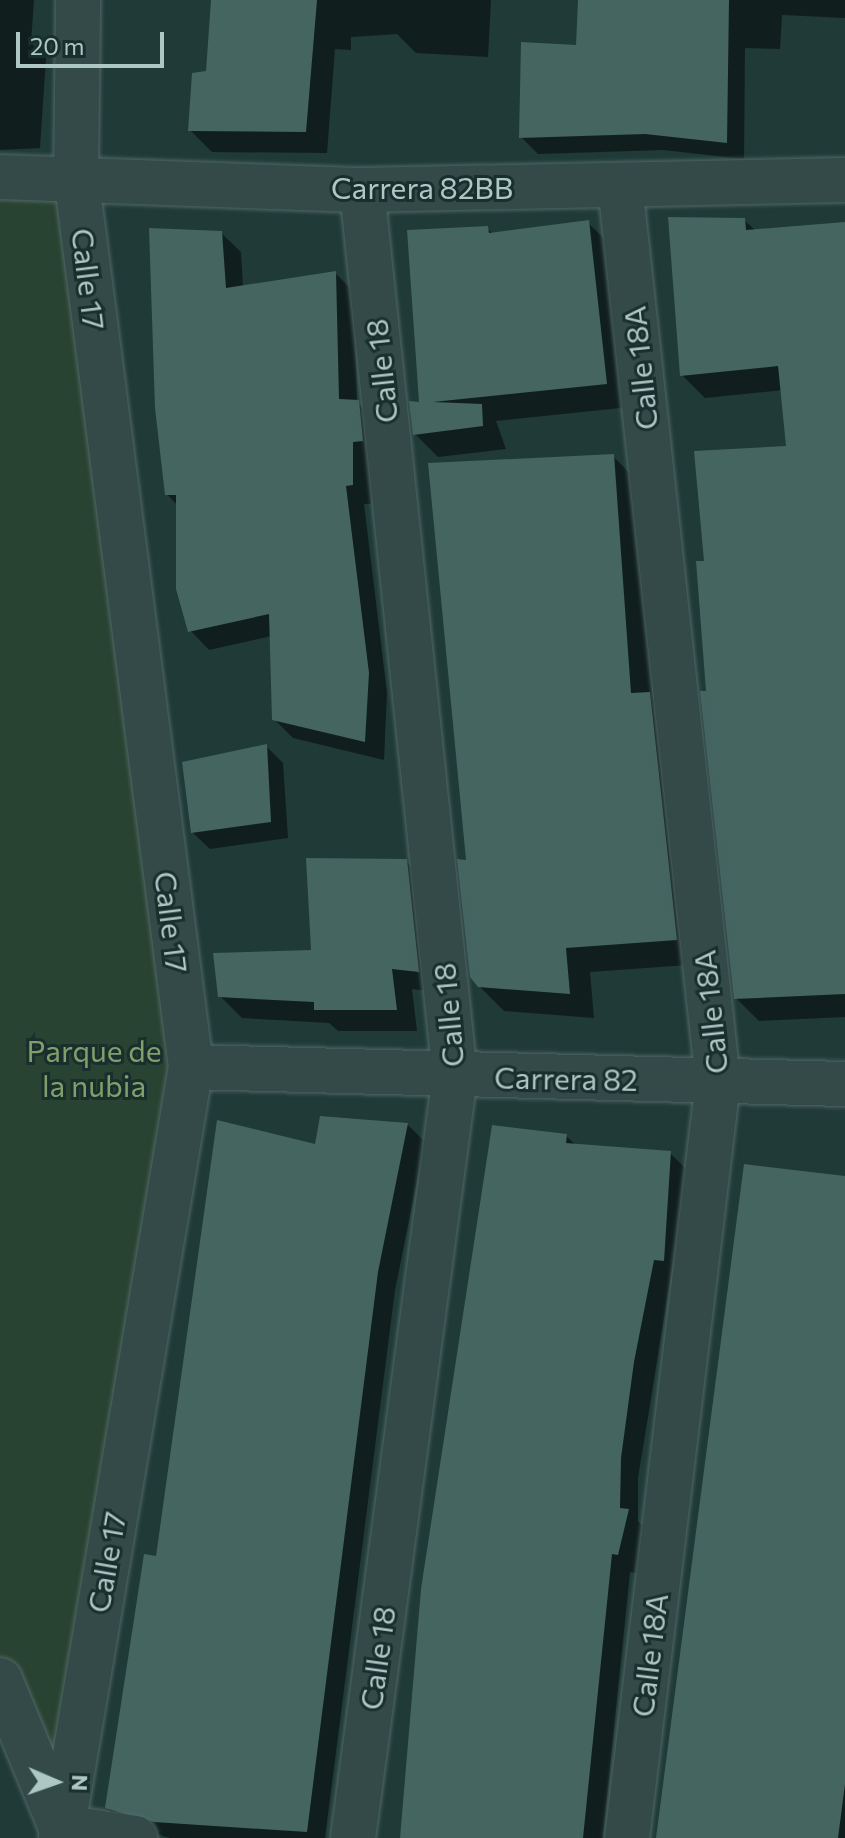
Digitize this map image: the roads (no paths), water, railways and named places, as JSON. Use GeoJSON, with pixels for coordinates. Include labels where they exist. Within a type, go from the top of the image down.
{"type":"FeatureCollection","features":[{"type":"Feature","properties":{"kind":"street","name":"Calle 17"},"geometry":{"type":"LineString","coordinates":[[61,1832],[191,1067],[76,176],[78,0]]}},
{"type":"Feature","properties":{"kind":"street","name":"Carrera 82BB"},"geometry":{"type":"LineString","coordinates":[[0,177],[76,176],[362,190],[845,180]]}},
{"type":"Feature","properties":{"kind":"street","name":"Calle 18A"},"geometry":{"type":"LineString","coordinates":[[620,185],[718,1082],[627,1838]]}},
{"type":"Feature","properties":{"kind":"street","name":"Calle 18"},"geometry":{"type":"LineString","coordinates":[[353,1838],[455,1076],[362,190]]}},
{"type":"Feature","properties":{"kind":"street","name":"Carrera 82"},"geometry":{"type":"LineString","coordinates":[[191,1067],[845,1084]]}},
{"type":"Feature","properties":{"kind":"street"},"geometry":{"type":"LineString","coordinates":[[0,1680],[61,1832],[135,1838]]}},
{"type":"Feature","properties":{"kind":"park label","name":"Parque de la nubia"},"geometry":{"type":"Point","coordinates":[94,1067]}}]}
